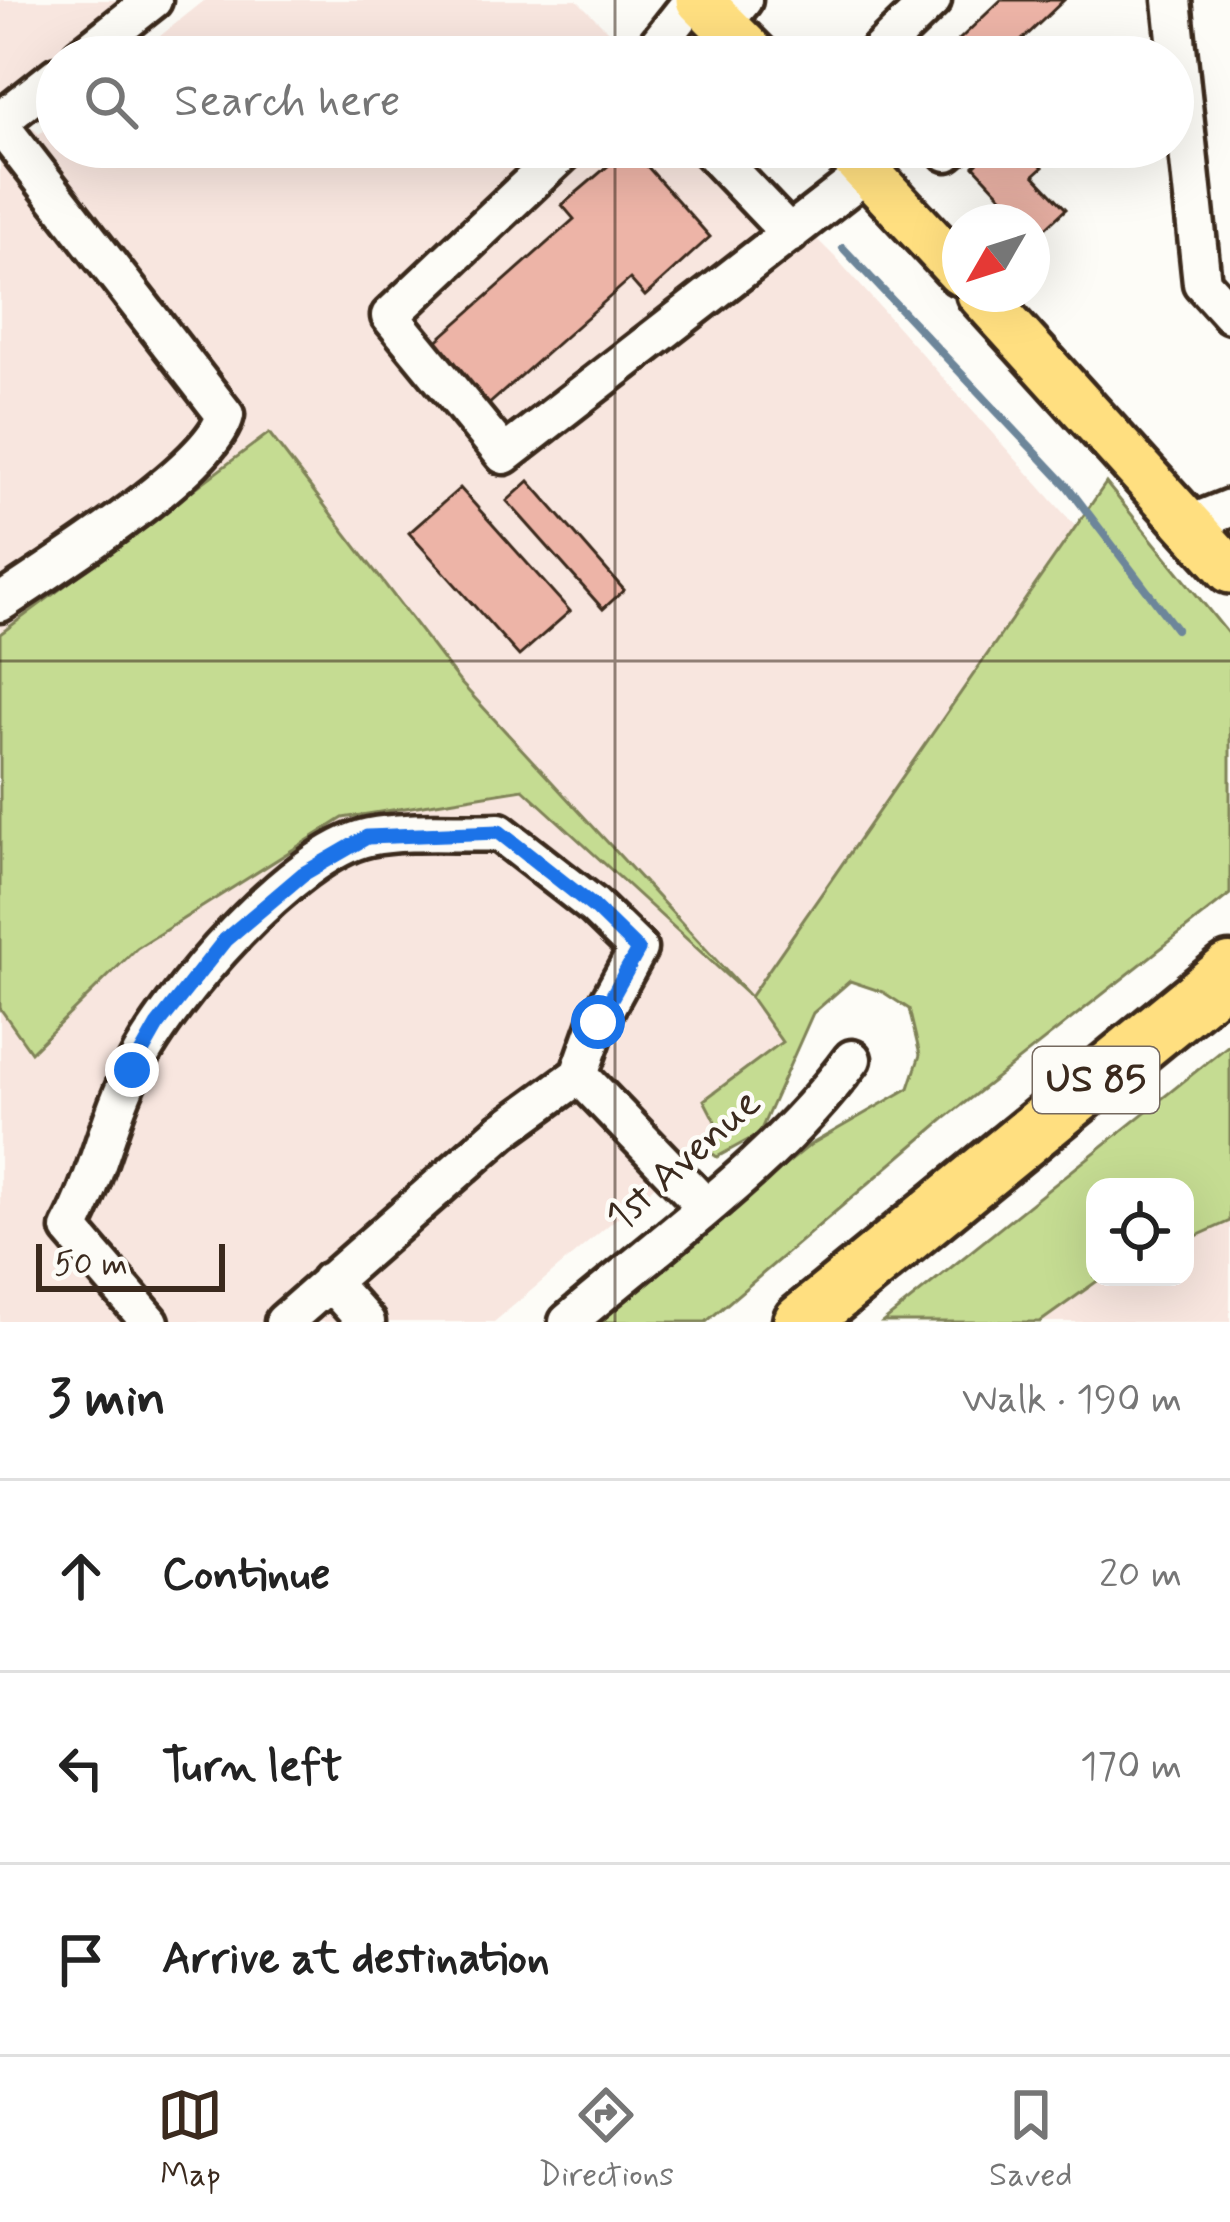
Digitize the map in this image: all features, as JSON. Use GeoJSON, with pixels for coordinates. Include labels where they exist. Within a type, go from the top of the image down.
{"type":"FeatureCollection","features":[{"type":"Feature","properties":{"kind":"highway","name":"US 85"},"geometry":{"type":"LineString","coordinates":[[801,1322],[1230,970]]}},
{"type":"Feature","properties":{"kind":"main road"},"geometry":{"type":"LineString","coordinates":[[714,6],[739,36]]}},
{"type":"Feature","properties":{"kind":"main road"},"geometry":{"type":"LineString","coordinates":[[863,168],[942,253]]}},
{"type":"Feature","properties":{"kind":"main road"},"geometry":{"type":"LineString","coordinates":[[999,312],[1210,516],[1230,570]]}},
{"type":"Feature","properties":{"kind":"street"},"geometry":{"type":"LineString","coordinates":[[108,36],[153,0]]}},
{"type":"Feature","properties":{"kind":"street"},"geometry":{"type":"LineString","coordinates":[[895,36],[932,0]]}},
{"type":"Feature","properties":{"kind":"street"},"geometry":{"type":"LineString","coordinates":[[1172,0],[1176,36]]}},
{"type":"Feature","properties":{"kind":"street"},"geometry":{"type":"LineString","coordinates":[[675,36],[714,6]]}},
{"type":"Feature","properties":{"kind":"street"},"geometry":{"type":"LineString","coordinates":[[0,603],[127,515],[220,436],[224,415],[204,381],[0,123],[36,93]]}},
{"type":"Feature","properties":{"kind":"street"},"geometry":{"type":"LineString","coordinates":[[547,168],[390,316],[504,454],[790,234],[849,168]]}},
{"type":"Feature","properties":{"kind":"street"},"geometry":{"type":"LineString","coordinates":[[726,168],[790,234]]}},
{"type":"Feature","properties":{"kind":"street"},"geometry":{"type":"LineString","coordinates":[[1190,168],[1202,284],[1230,314]]}},
{"type":"Feature","properties":{"kind":"street"},"geometry":{"type":"LineString","coordinates":[[150,1322],[70,1228],[94,1185],[132,1070],[157,1026],[225,940],[303,874],[367,837],[499,832],[594,907],[638,950],[598,1022],[579,1075],[502,1131],[284,1322]]}},
{"type":"Feature","properties":{"kind":"street","name":"1st Avenue"},"geometry":{"type":"LineString","coordinates":[[568,1322],[830,1089],[852,1059]]}},
{"type":"Feature","properties":{"kind":"street"},"geometry":{"type":"LineString","coordinates":[[579,1075],[704,1205]]}},
{"type":"Feature","properties":{"kind":"street"},"geometry":{"type":"LineString","coordinates":[[329,1281],[366,1322]]}},
{"type":"Feature","properties":{"kind":"shaded area"},"geometry":{"type":"Polygon","coordinates":[[[0,0],[121,0],[76,36],[36,36],[36,67],[0,96],[0,0]]]}},
{"type":"Feature","properties":{"kind":"shaded area"},"geometry":{"type":"Polygon","coordinates":[[[205,0],[577,0],[613,36],[160,36],[205,0]]]}},
{"type":"Feature","properties":{"kind":"shaded area"},"geometry":{"type":"Polygon","coordinates":[[[0,98],[36,131],[36,168],[745,168],[836,258],[1076,527],[750,997],[782,1042],[704,1099],[719,1127],[702,1146],[494,1322],[0,1322],[0,1008],[32,1051],[137,948],[343,818],[523,789],[736,982],[459,681],[269,434],[0,633],[0,98]]]}},
{"type":"Feature","properties":{"kind":"shaded area"},"geometry":{"type":"Polygon","coordinates":[[[1230,1221],[1230,1322],[1040,1322],[1090,1286],[1194,1286],[1194,1237],[1230,1221]]]}},
{"type":"Feature","properties":{"kind":"green space"},"geometry":{"type":"Polygon","coordinates":[[[269,433],[459,681],[750,997],[523,789],[343,818],[137,948],[31,1052],[0,1008],[0,634],[269,433]]]}},
{"type":"Feature","properties":{"kind":"green space"},"geometry":{"type":"Polygon","coordinates":[[[1106,483],[1230,636],[1230,894],[944,1119],[706,1322],[592,1322],[810,1145],[909,1088],[920,1055],[909,1009],[883,992],[850,981],[813,1013],[759,1134],[717,1157],[702,1146],[718,1127],[704,1100],[782,1042],[750,997],[1106,483]]]}},
{"type":"Feature","properties":{"kind":"green space"},"geometry":{"type":"Polygon","coordinates":[[[1230,1044],[1230,1221],[1194,1237],[1194,1178],[1086,1178],[1086,1286],[1090,1286],[1040,1322],[883,1322],[1230,1044]]]}},
{"type":"Feature","properties":{"kind":"building"},"geometry":{"type":"Polygon","coordinates":[[[1001,0],[1064,0],[1026,36],[963,36],[1001,0]]]}},
{"type":"Feature","properties":{"kind":"building"},"geometry":{"type":"Polygon","coordinates":[[[605,168],[649,168],[710,237],[645,296],[630,279],[487,406],[432,345],[574,219],[562,205],[605,168]]]}},
{"type":"Feature","properties":{"kind":"building"},"geometry":{"type":"Polygon","coordinates":[[[976,168],[1042,168],[1034,175],[1066,209],[1050,224],[1050,204],[1009,204],[976,168]]]}},
{"type":"Feature","properties":{"kind":"building"},"geometry":{"type":"Polygon","coordinates":[[[529,481],[624,590],[603,609],[507,501],[529,481]]]}},
{"type":"Feature","properties":{"kind":"building"},"geometry":{"type":"Polygon","coordinates":[[[460,488],[570,611],[519,656],[409,533],[460,488]]]}},
{"type":"Feature","properties":{"kind":"waterway"},"geometry":{"type":"LineString","coordinates":[[843,248],[1068,487],[1176,629]]}},
{"type":"Feature","properties":{"kind":"route"},"geometry":{"type":"LineString","coordinates":[[132,1070],[157,1026],[225,940],[303,874],[367,837],[499,832],[594,907],[638,950],[598,1022]]}}]}
